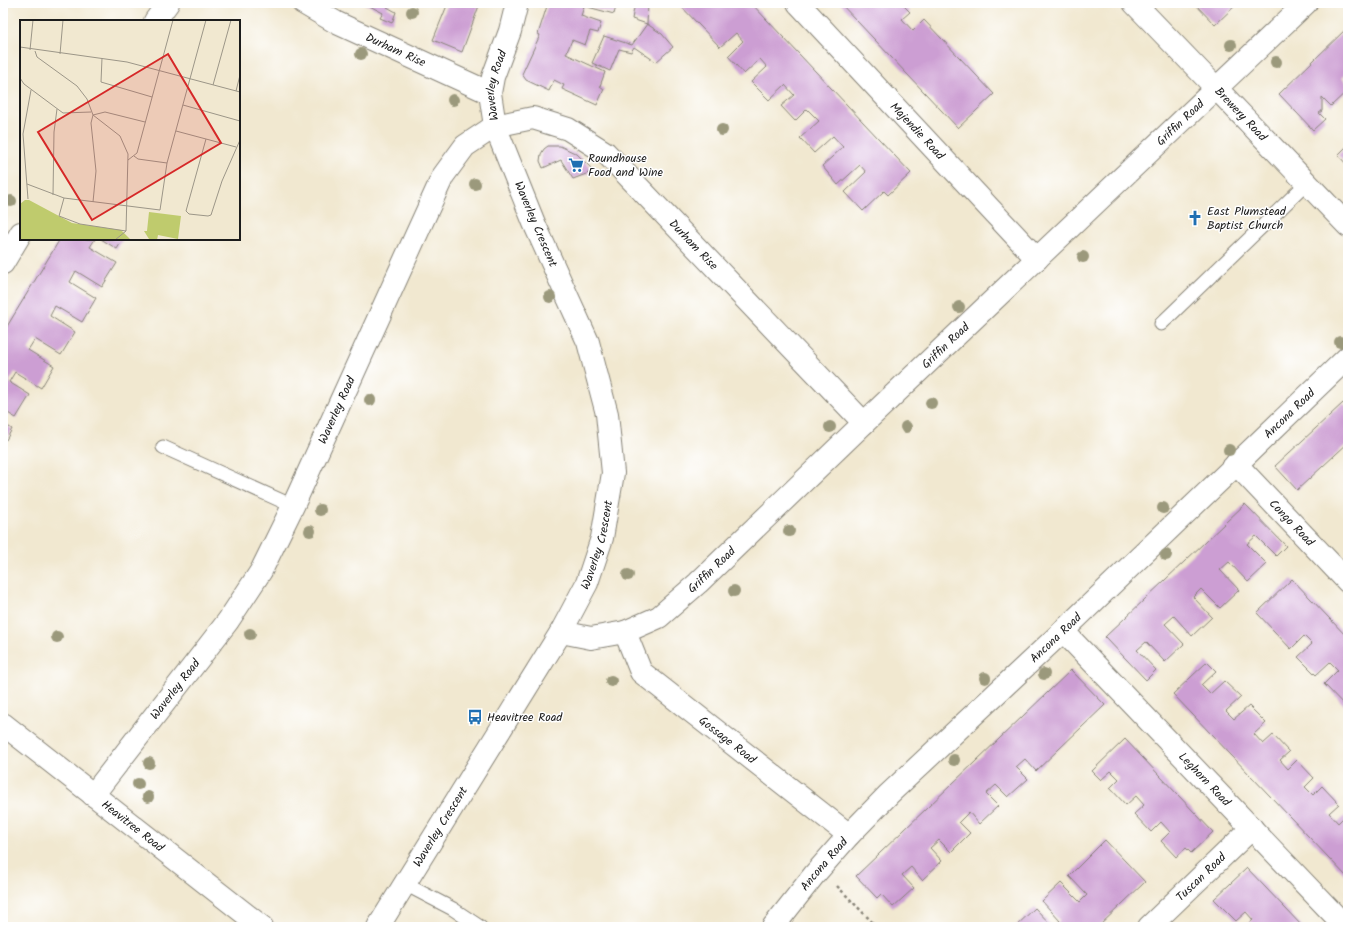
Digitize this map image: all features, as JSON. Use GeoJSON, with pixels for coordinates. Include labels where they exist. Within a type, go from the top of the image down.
{"type":"FeatureCollection","features":[{"type":"Feature","properties":{"kind":"street"},"geometry":{"type":"LineString","coordinates":[[155,20],[168,3]]}},
{"type":"Feature","properties":{"kind":"street","name":"Durham Rise"},"geometry":{"type":"LineString","coordinates":[[303,3],[337,23],[490,93]]}},
{"type":"Feature","properties":{"kind":"street","name":"Waverley Road"},"geometry":{"type":"LineString","coordinates":[[93,795],[228,620],[261,571],[293,506],[443,176],[465,146],[495,126],[490,93],[493,77],[510,31],[517,3]]}},
{"type":"Feature","properties":{"kind":"street","name":"Majendie Road"},"geometry":{"type":"LineString","coordinates":[[798,3],[1037,259]]}},
{"type":"Feature","properties":{"kind":"street","name":"Brewery Road"},"geometry":{"type":"LineString","coordinates":[[1134,3],[1348,226]]}},
{"type":"Feature","properties":{"kind":"street","name":"Griffin Road"},"geometry":{"type":"LineString","coordinates":[[561,632],[591,638],[625,632],[660,617],[698,583],[1306,3]]}},
{"type":"Feature","properties":{"kind":"street","name":"Durham Rise"},"geometry":{"type":"LineString","coordinates":[[495,126],[533,118],[568,129],[606,154],[864,423]]}},
{"type":"Feature","properties":{"kind":"street","name":"Waverley Crescent"},"geometry":{"type":"LineString","coordinates":[[378,927],[561,632],[586,583],[602,538],[613,473],[607,414],[588,342],[534,223],[495,126]]}},
{"type":"Feature","properties":{"kind":"street"},"geometry":{"type":"LineString","coordinates":[[3,263],[20,235]]}},
{"type":"Feature","properties":{"kind":"street","name":"Ancona Road"},"geometry":{"type":"LineString","coordinates":[[773,927],[814,875],[849,835],[889,794],[1063,631],[1348,357]]}},
{"type":"Feature","properties":{"kind":"street","name":"Congo Road"},"geometry":{"type":"LineString","coordinates":[[1236,464],[1348,582]]}},
{"type":"Feature","properties":{"kind":"street","name":"Leghorn Road"},"geometry":{"type":"LineString","coordinates":[[1063,631],[1346,927]]}},
{"type":"Feature","properties":{"kind":"street","name":"Gossage Road"},"geometry":{"type":"LineString","coordinates":[[625,632],[641,672],[849,835]]}},
{"type":"Feature","properties":{"kind":"street","name":"Heavitree Road"},"geometry":{"type":"LineString","coordinates":[[3,724],[262,927]]}},
{"type":"Feature","properties":{"kind":"street","name":"Tuscan Road"},"geometry":{"type":"LineString","coordinates":[[1149,927],[1252,828]]}},
{"type":"Feature","properties":{"kind":"lane"},"geometry":{"type":"LineString","coordinates":[[1161,324],[1307,183]]}},
{"type":"Feature","properties":{"kind":"lane"},"geometry":{"type":"LineString","coordinates":[[163,447],[293,506]]}},
{"type":"Feature","properties":{"kind":"lane"},"geometry":{"type":"LineString","coordinates":[[405,884],[453,909],[480,927]]}},
{"type":"Feature","properties":{"kind":"path"},"geometry":{"type":"LineString","coordinates":[[836,885],[877,927]]}},
{"type":"Feature","properties":{"kind":"building"},"geometry":{"type":"Polygon","coordinates":[[[364,3],[391,3],[387,7],[396,12],[392,23],[380,18],[383,13],[364,3]]]}},
{"type":"Feature","properties":{"kind":"building"},"geometry":{"type":"Polygon","coordinates":[[[448,3],[480,3],[462,52],[433,40],[448,3]]]}},
{"type":"Feature","properties":{"kind":"building"},"geometry":{"type":"Polygon","coordinates":[[[548,3],[617,3],[614,14],[584,6],[581,16],[601,23],[598,33],[590,31],[585,45],[572,40],[566,54],[605,72],[600,86],[604,89],[597,105],[562,89],[564,85],[554,80],[549,91],[526,80],[522,74],[540,35],[538,34],[548,3]]]}},
{"type":"Feature","properties":{"kind":"building"},"geometry":{"type":"Polygon","coordinates":[[[635,3],[648,4],[647,24],[632,19],[635,3]]]}},
{"type":"Feature","properties":{"kind":"building"},"geometry":{"type":"Polygon","coordinates":[[[678,3],[751,3],[911,173],[888,195],[884,191],[863,211],[845,192],[866,172],[860,165],[838,185],[822,166],[843,147],[833,136],[814,153],[800,138],[819,121],[807,109],[795,121],[781,106],[794,95],[785,85],[769,100],[751,82],[767,67],[760,59],[744,74],[728,56],[743,41],[736,33],[720,47],[678,3]]]}},
{"type":"Feature","properties":{"kind":"building"},"geometry":{"type":"Polygon","coordinates":[[[840,3],[885,3],[888,6],[891,3],[901,3],[910,12],[902,19],[913,31],[924,20],[994,94],[958,128],[840,3]]]}},
{"type":"Feature","properties":{"kind":"building"},"geometry":{"type":"Polygon","coordinates":[[[1194,3],[1238,3],[1215,25],[1194,3]]]}},
{"type":"Feature","properties":{"kind":"building"},"geometry":{"type":"Polygon","coordinates":[[[647,24],[662,34],[673,47],[656,62],[634,47],[631,52],[619,49],[610,71],[592,63],[604,36],[632,45],[647,24]]]}},
{"type":"Feature","properties":{"kind":"building"},"geometry":{"type":"Polygon","coordinates":[[[1348,27],[1348,72],[1342,78],[1348,85],[1348,90],[1331,106],[1322,97],[1322,111],[1319,113],[1325,119],[1313,130],[1279,94],[1348,27]]]}},
{"type":"Feature","properties":{"kind":"building"},"geometry":{"type":"Polygon","coordinates":[[[1348,145],[1348,166],[1338,155],[1348,145]]]}},
{"type":"Feature","properties":{"kind":"building","name":"Roundhouse Food and Wine"},"geometry":{"type":"Polygon","coordinates":[[[548,146],[560,146],[577,154],[594,171],[573,179],[561,160],[543,168],[540,161],[541,154],[548,146]]]}},
{"type":"Feature","properties":{"kind":"building"},"geometry":{"type":"Polygon","coordinates":[[[59,240],[94,240],[90,247],[117,263],[102,287],[76,271],[70,282],[96,298],[82,322],[55,306],[50,316],[75,332],[61,355],[35,339],[28,350],[54,366],[41,388],[15,372],[9,382],[30,395],[16,418],[3,410],[3,333],[59,240]]]}},
{"type":"Feature","properties":{"kind":"building"},"geometry":{"type":"Polygon","coordinates":[[[103,240],[122,240],[117,249],[103,240]]]}},
{"type":"Feature","properties":{"kind":"building"},"geometry":{"type":"Polygon","coordinates":[[[1343,403],[1348,408],[1348,443],[1297,490],[1275,466],[1343,403]]]}},
{"type":"Feature","properties":{"kind":"building"},"geometry":{"type":"Polygon","coordinates":[[[3,423],[12,429],[6,440],[3,440],[3,423]]]}},
{"type":"Feature","properties":{"kind":"building"},"geometry":{"type":"Polygon","coordinates":[[[1245,504],[1286,546],[1276,556],[1256,536],[1247,544],[1267,564],[1248,582],[1229,562],[1220,570],[1239,590],[1220,608],[1201,589],[1193,597],[1212,617],[1192,636],[1174,616],[1165,624],[1184,644],[1165,662],[1146,642],[1137,650],[1156,670],[1146,680],[1105,637],[1245,504]]]}},
{"type":"Feature","properties":{"kind":"building"},"geometry":{"type":"Polygon","coordinates":[[[1292,579],[1348,638],[1348,709],[1324,684],[1338,670],[1330,662],[1316,675],[1298,657],[1312,644],[1304,636],[1291,649],[1257,613],[1292,579]]]}},
{"type":"Feature","properties":{"kind":"building"},"geometry":{"type":"Polygon","coordinates":[[[1207,662],[1216,671],[1201,685],[1210,694],[1224,681],[1241,697],[1226,711],[1234,719],[1249,706],[1266,723],[1254,734],[1263,744],[1273,735],[1289,752],[1280,760],[1288,769],[1297,760],[1314,778],[1305,787],[1313,795],[1322,786],[1339,804],[1329,813],[1338,823],[1348,813],[1348,878],[1173,694],[1207,662]]]}},
{"type":"Feature","properties":{"kind":"building"},"geometry":{"type":"Polygon","coordinates":[[[1071,670],[1105,705],[1036,771],[1025,759],[1016,767],[1028,779],[1008,797],[996,785],[986,794],[998,806],[979,824],[969,812],[959,822],[970,833],[951,852],[939,840],[930,848],[942,861],[922,880],[911,867],[902,875],[914,888],[893,907],[881,894],[877,898],[856,876],[1071,670]]]}},
{"type":"Feature","properties":{"kind":"building"},"geometry":{"type":"Polygon","coordinates":[[[1125,739],[1213,832],[1191,853],[1186,848],[1176,857],[1161,841],[1170,832],[1161,822],[1151,832],[1134,814],[1144,805],[1136,796],[1126,805],[1110,788],[1119,779],[1111,771],[1101,780],[1092,771],[1125,739]]]}},
{"type":"Feature","properties":{"kind":"building"},"geometry":{"type":"Polygon","coordinates":[[[1105,840],[1145,882],[1098,927],[1053,927],[1060,921],[1042,901],[1061,883],[1080,902],[1087,895],[1069,876],[1105,840]]]}},
{"type":"Feature","properties":{"kind":"building"},"geometry":{"type":"Polygon","coordinates":[[[1247,868],[1303,927],[1245,927],[1253,920],[1246,912],[1236,921],[1214,899],[1247,868]]]}},
{"type":"Feature","properties":{"kind":"building"},"geometry":{"type":"Polygon","coordinates":[[[1035,908],[1053,927],[1015,927],[1035,908]]]}},
{"type":"Feature","properties":{"kind":"place","name":"Roundhouse Food and Wine"},"geometry":{"type":"Point","coordinates":[576,165]}},
{"type":"Feature","properties":{"kind":"place","name":"East Plumstead Baptist Church"},"geometry":{"type":"Point","coordinates":[1195,218]}},
{"type":"Feature","properties":{"kind":"place","name":"Heavitree Road"},"geometry":{"type":"Point","coordinates":[475,717]}}]}
